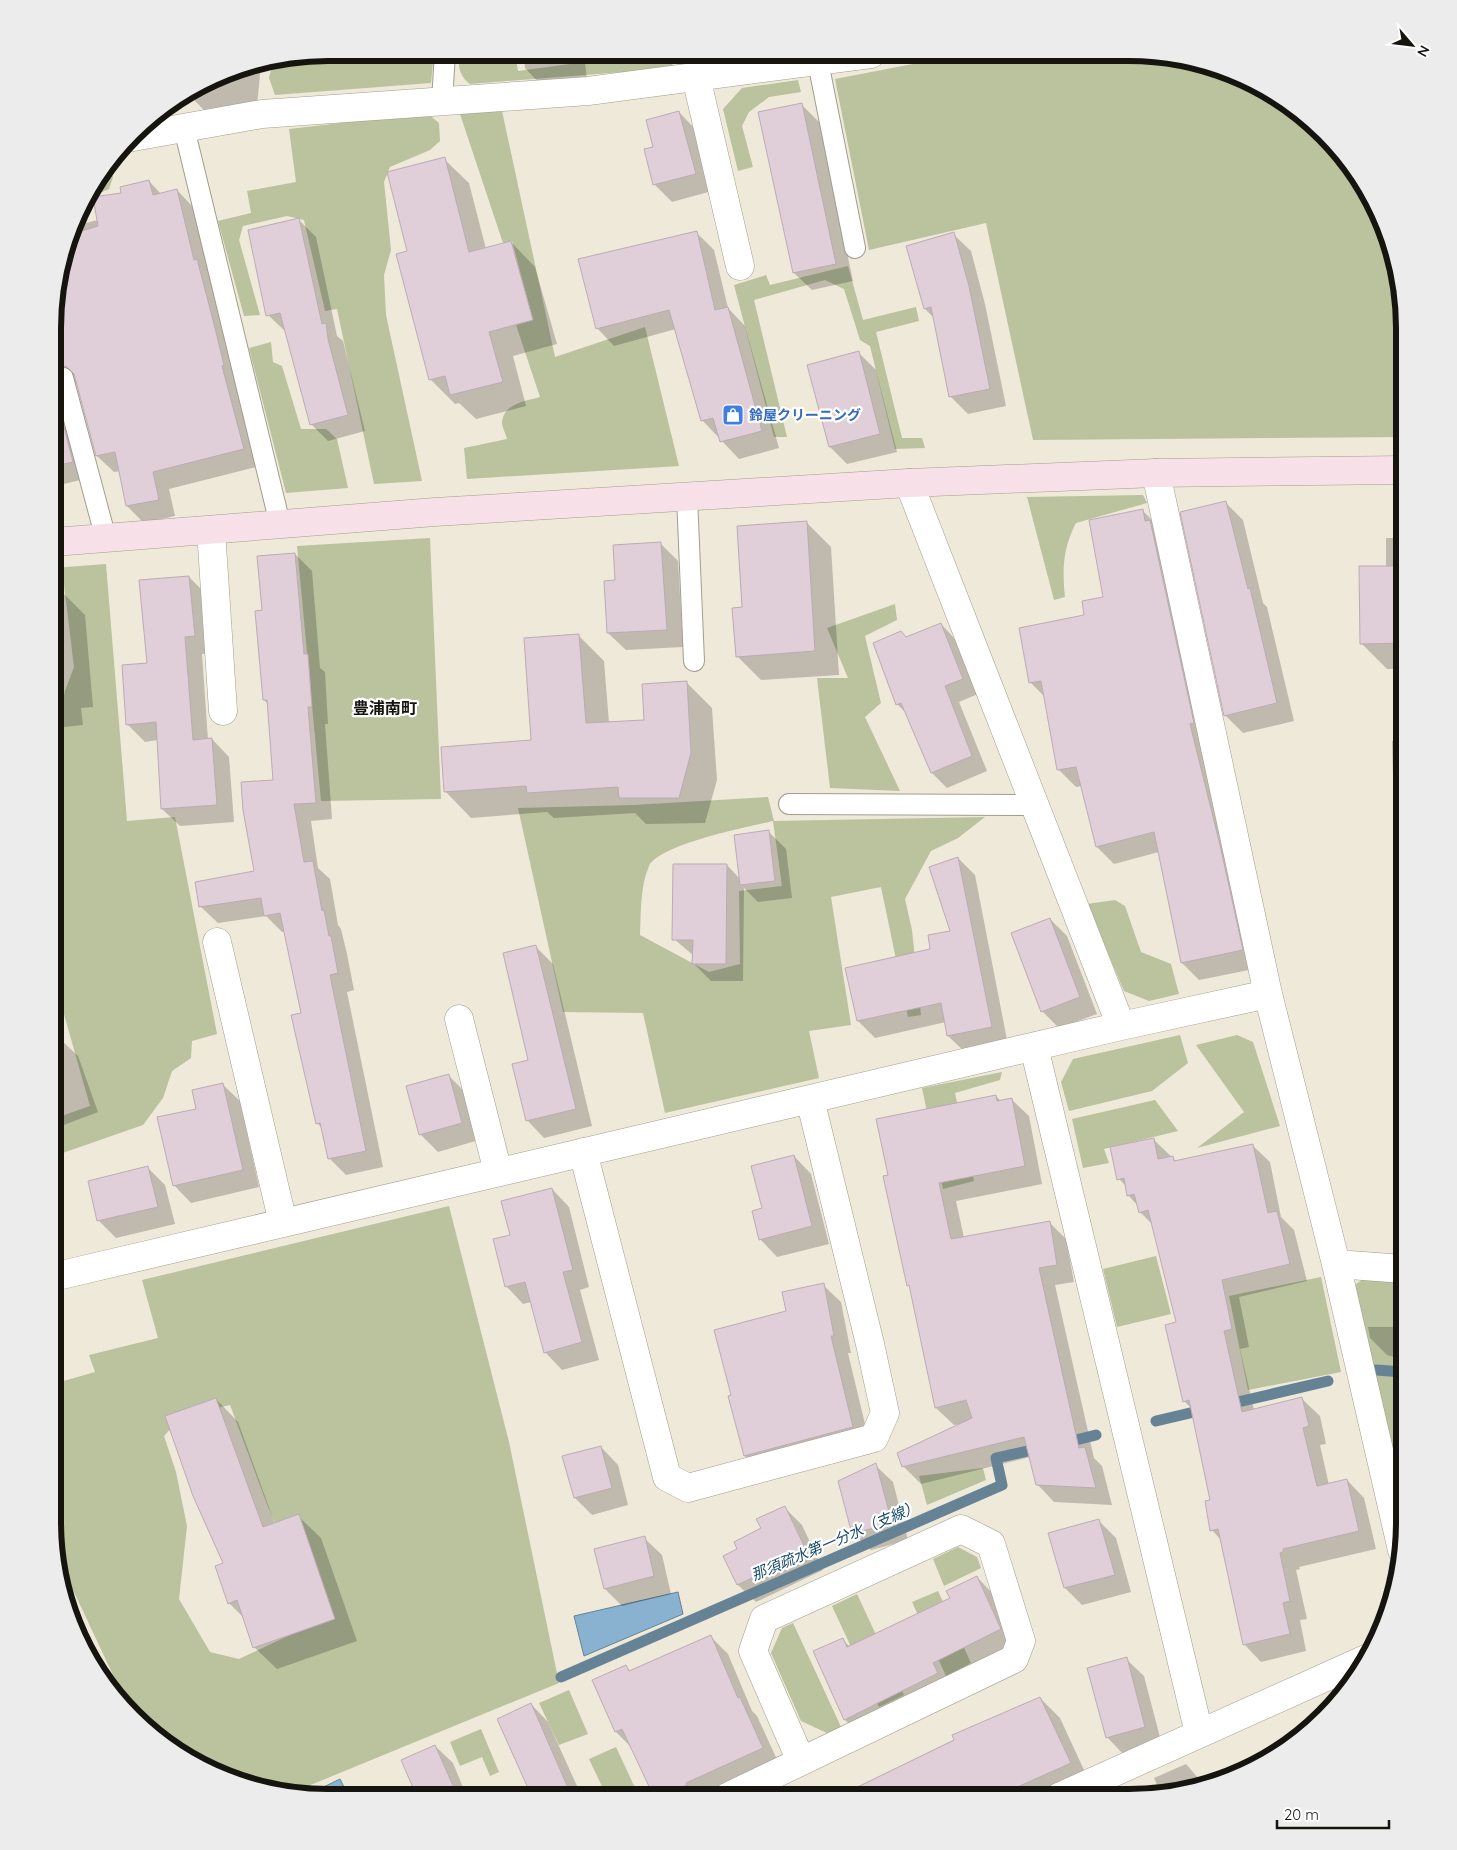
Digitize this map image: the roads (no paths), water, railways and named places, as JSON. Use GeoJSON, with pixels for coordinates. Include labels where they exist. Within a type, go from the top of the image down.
{"type":"FeatureCollection","features":[{"type":"Feature","properties":{"kind":"street"},"geometry":{"type":"LineString","coordinates":[[143,135],[262,114],[588,91],[825,61]]}},
{"type":"Feature","properties":{"kind":"street"},"geometry":{"type":"LineString","coordinates":[[696,77],[740,266]]}},
{"type":"Feature","properties":{"kind":"street"},"geometry":{"type":"LineString","coordinates":[[61,541],[280,524],[908,483],[1156,473],[1396,470]]}},
{"type":"Feature","properties":{"kind":"street"},"geometry":{"type":"LineString","coordinates":[[1156,473],[1268,994],[1336,1264],[1396,1524]]}},
{"type":"Feature","properties":{"kind":"street"},"geometry":{"type":"LineString","coordinates":[[908,483],[1121,1026]]}},
{"type":"Feature","properties":{"kind":"street"},"geometry":{"type":"LineString","coordinates":[[212,530],[223,712]]}},
{"type":"Feature","properties":{"kind":"street"},"geometry":{"type":"LineString","coordinates":[[217,942],[283,1223]]}},
{"type":"Feature","properties":{"kind":"street"},"geometry":{"type":"LineString","coordinates":[[61,1275],[1121,1026],[1268,994]]}},
{"type":"Feature","properties":{"kind":"street"},"geometry":{"type":"LineString","coordinates":[[459,1019],[498,1172]]}},
{"type":"Feature","properties":{"kind":"street"},"geometry":{"type":"LineString","coordinates":[[1034,1047],[1199,1733]]}},
{"type":"Feature","properties":{"kind":"street"},"geometry":{"type":"LineString","coordinates":[[583,1152],[667,1477],[688,1488],[874,1438],[885,1413],[868,1334],[810,1099]]}},
{"type":"Feature","properties":{"kind":"street"},"geometry":{"type":"LineString","coordinates":[[1336,1264],[1396,1268]]}},
{"type":"Feature","properties":{"kind":"street"},"geometry":{"type":"LineString","coordinates":[[743,1789],[1014,1659],[1021,1641],[991,1544],[961,1529],[764,1619],[753,1651],[801,1761]]}},
{"type":"Feature","properties":{"kind":"street"},"geometry":{"type":"LineString","coordinates":[[1081,1789],[1199,1733],[1355,1664]]}},
{"type":"Feature","properties":{"kind":"lane"},"geometry":{"type":"LineString","coordinates":[[442,101],[445,61]]}},
{"type":"Feature","properties":{"kind":"lane"},"geometry":{"type":"LineString","coordinates":[[818,62],[855,248]]}},
{"type":"Feature","properties":{"kind":"lane"},"geometry":{"type":"LineString","coordinates":[[184,128],[280,524]]}},
{"type":"Feature","properties":{"kind":"lane"},"geometry":{"type":"LineString","coordinates":[[63,378],[106,538]]}},
{"type":"Feature","properties":{"kind":"lane"},"geometry":{"type":"LineString","coordinates":[[687,497],[694,662]]}},
{"type":"Feature","properties":{"kind":"lane"},"geometry":{"type":"LineString","coordinates":[[789,804],[1035,806]]}},
{"type":"Feature","properties":{"kind":"water"},"geometry":{"type":"Polygon","coordinates":[[[678,1592],[683,1614],[584,1656],[574,1616],[678,1592]]]}},
{"type":"Feature","properties":{"kind":"water"},"geometry":{"type":"Polygon","coordinates":[[[340,1779],[345,1789],[328,1789],[320,1789],[340,1779]]]}},
{"type":"Feature","properties":{"kind":"waterway","name":"那須疏水第一分水（支線）"},"geometry":{"type":"LineString","coordinates":[[1376,1370],[1396,1371]]}},
{"type":"Feature","properties":{"kind":"waterway","name":"那須疏水第一分水（支線）"},"geometry":{"type":"LineString","coordinates":[[1225,1405],[1328,1381]]}},
{"type":"Feature","properties":{"kind":"waterway","name":"那須疏水第一分水（支線）"},"geometry":{"type":"LineString","coordinates":[[1156,1421],[1207,1409]]}},
{"type":"Feature","properties":{"kind":"waterway","name":"那須疏水第一分水（支線）"},"geometry":{"type":"LineString","coordinates":[[1064,1443],[1096,1435]]}},
{"type":"Feature","properties":{"kind":"waterway","name":"那須疏水第一分水（支線）"},"geometry":{"type":"LineString","coordinates":[[561,1677],[1002,1485],[996,1458],[1041,1448]]}},
{"type":"Feature","properties":{"kind":"place","name":"鈴屋クリーニング"},"geometry":{"type":"Point","coordinates":[733,415]}},
{"type":"Feature","properties":{"kind":"district","name":"豊浦南町"},"geometry":{"type":"Point","coordinates":[385,708]}}]}
